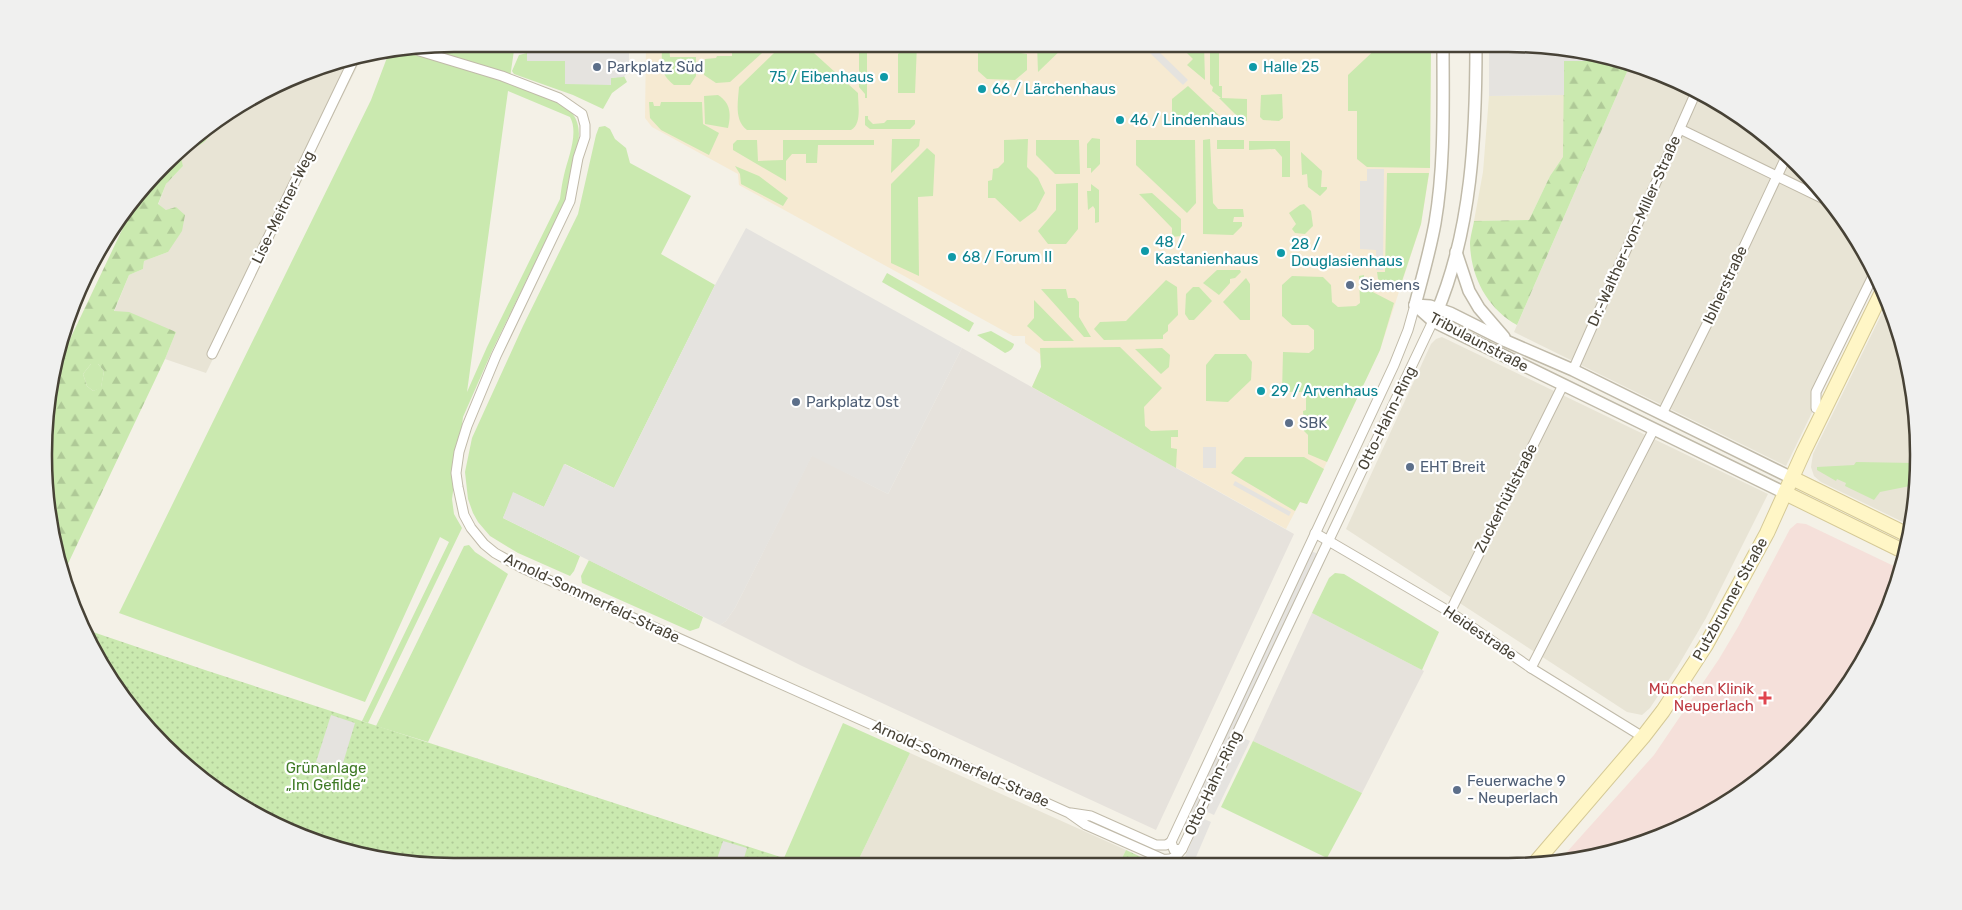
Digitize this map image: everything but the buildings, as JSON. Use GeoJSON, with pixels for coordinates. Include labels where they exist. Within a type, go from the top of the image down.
{"type":"FeatureCollection","features":[{"type":"Feature","properties":{"kind":"main road","name":"Putzbrunner Straße"},"geometry":{"type":"LineString","coordinates":[[1541,856],[1643,737],[1706,645],[1767,533],[1823,411],[1878,299]]}},
{"type":"Feature","properties":{"kind":"main road"},"geometry":{"type":"LineString","coordinates":[[1792,478],[1902,532]]}},
{"type":"Feature","properties":{"kind":"main road"},"geometry":{"type":"LineString","coordinates":[[1785,493],[1898,549]]}},
{"type":"Feature","properties":{"kind":"street","name":"Otto-Hahn-Ring"},"geometry":{"type":"LineString","coordinates":[[1443,52],[1443,137],[1439,199],[1431,245],[1408,330],[1394,365],[1171,842],[1174,850],[1182,848],[1438,309],[1456,251],[1470,172],[1476,52]]}},
{"type":"Feature","properties":{"kind":"street","name":"Arnold-Sommerfeld-Straße"},"geometry":{"type":"LineString","coordinates":[[427,53],[502,76],[558,98],[582,114],[585,125],[585,137],[578,158],[570,201],[496,356],[467,426],[459,452],[456,473],[461,503],[464,515],[479,538],[495,554],[522,568],[1069,813],[1086,825],[1159,858]]}},
{"type":"Feature","properties":{"kind":"street","name":"Lise-Meitner-Weg"},"geometry":{"type":"LineString","coordinates":[[212,354],[351,66]]}},
{"type":"Feature","properties":{"kind":"street","name":"Dr.-Walther-von-Miller-Straße"},"geometry":{"type":"LineString","coordinates":[[1572,370],[1693,98]]}},
{"type":"Feature","properties":{"kind":"street"},"geometry":{"type":"LineString","coordinates":[[1680,129],[1812,192]]}},
{"type":"Feature","properties":{"kind":"street","name":"Iblherstraße"},"geometry":{"type":"LineString","coordinates":[[1662,414],[1721,296],[1783,162]]}},
{"type":"Feature","properties":{"kind":"street"},"geometry":{"type":"LineString","coordinates":[[1456,251],[1469,291],[1479,308],[1506,340]]}},
{"type":"Feature","properties":{"kind":"street"},"geometry":{"type":"LineString","coordinates":[[1823,411],[1816,408],[1816,392],[1870,282]]}},
{"type":"Feature","properties":{"kind":"street","name":"Tribulaunstraße"},"geometry":{"type":"LineString","coordinates":[[1415,305],[1438,309],[1572,370],[1792,478]]}},
{"type":"Feature","properties":{"kind":"street","name":"Tribulaunstraße"},"geometry":{"type":"LineString","coordinates":[[1415,305],[1433,320],[1785,493]]}},
{"type":"Feature","properties":{"kind":"street","name":"Zuckerhütlstraße"},"geometry":{"type":"LineString","coordinates":[[1450,612],[1563,385]]}},
{"type":"Feature","properties":{"kind":"street"},"geometry":{"type":"LineString","coordinates":[[1531,668],[1654,429]]}},
{"type":"Feature","properties":{"kind":"street","name":"Heidestraße"},"geometry":{"type":"LineString","coordinates":[[1315,533],[1450,612],[1531,668],[1643,737]]}},
{"type":"Feature","properties":{"kind":"street","name":"Arnold-Sommerfeld-Straße"},"geometry":{"type":"LineString","coordinates":[[1069,813],[1091,816],[1156,845],[1166,845],[1171,842]]}},
{"type":"Feature","properties":{"kind":"street","name":"Arnold-Sommerfeld-Straße"},"geometry":{"type":"LineString","coordinates":[[1174,858],[1182,848]]}},
{"type":"Feature","properties":{"kind":"shaded area","name":"Parkplatz Süd"},"geometry":{"type":"Polygon","coordinates":[[[629,52],[629,72],[623,77],[611,78],[611,85],[565,84],[565,61],[527,61],[527,53],[629,52]]]}},
{"type":"Feature","properties":{"kind":"shaded area"},"geometry":{"type":"Polygon","coordinates":[[[646,52],[1431,52],[1430,168],[1421,224],[1380,350],[1307,504],[1300,502],[1286,529],[1032,387],[1041,367],[1040,354],[1025,343],[1025,336],[1013,336],[739,185],[738,174],[652,127],[645,118],[646,52]]]}},
{"type":"Feature","properties":{"kind":"shaded area"},"geometry":{"type":"Polygon","coordinates":[[[1159,52],[1188,80],[1183,85],[1150,53],[1159,52]]]}},
{"type":"Feature","properties":{"kind":"shaded area"},"geometry":{"type":"Polygon","coordinates":[[[1489,52],[1533,53],[1588,60],[1564,61],[1564,95],[1489,96],[1489,52]]]}},
{"type":"Feature","properties":{"kind":"shaded area"},"geometry":{"type":"Polygon","coordinates":[[[358,64],[206,373],[165,359],[176,332],[114,312],[129,275],[143,269],[144,261],[168,252],[166,210],[158,205],[166,184],[183,166],[181,160],[190,152],[231,120],[254,106],[301,83],[358,64]]]}},
{"type":"Feature","properties":{"kind":"shaded area"},"geometry":{"type":"Polygon","coordinates":[[[1627,71],[1661,83],[1708,106],[1731,120],[1772,152],[1810,190],[1842,231],[1873,288],[1786,466],[1514,332],[1627,71]]]}},
{"type":"Feature","properties":{"kind":"shaded area"},"geometry":{"type":"Polygon","coordinates":[[[1564,95],[1564,157],[1550,176],[1529,220],[1474,221],[1483,172],[1489,96],[1564,95]]]}},
{"type":"Feature","properties":{"kind":"shaded area"},"geometry":{"type":"Polygon","coordinates":[[[1367,169],[1384,169],[1383,270],[1376,270],[1376,250],[1360,249],[1360,181],[1367,181],[1367,169]]]}},
{"type":"Feature","properties":{"kind":"shaded area","name":"Parkplatz Ost"},"geometry":{"type":"Polygon","coordinates":[[[746,228],[962,348],[888,494],[812,456],[735,608],[726,621],[720,625],[503,518],[513,492],[544,507],[564,464],[614,488],[715,285],[746,228]]]}},
{"type":"Feature","properties":{"kind":"shaded area"},"geometry":{"type":"Polygon","coordinates":[[[1883,312],[1902,376],[1909,429],[1909,481],[1904,522],[1821,482],[1814,476],[1811,467],[1813,454],[1883,312]]]}},
{"type":"Feature","properties":{"kind":"shaded area"},"geometry":{"type":"Polygon","coordinates":[[[1442,337],[1768,494],[1706,618],[1678,666],[1650,708],[1642,715],[1627,712],[1346,529],[1431,344],[1436,339],[1442,337]]]}},
{"type":"Feature","properties":{"kind":"shaded area"},"geometry":{"type":"Polygon","coordinates":[[[962,348],[1294,534],[1156,830],[802,666],[720,625],[726,621],[735,608],[812,455],[888,494],[962,348]]]}},
{"type":"Feature","properties":{"kind":"shaded area"},"geometry":{"type":"Polygon","coordinates":[[[1203,447],[1216,447],[1216,468],[1203,468],[1203,447]]]}},
{"type":"Feature","properties":{"kind":"shaded area"},"geometry":{"type":"Polygon","coordinates":[[[1235,481],[1291,512],[1289,516],[1233,485],[1235,481]]]}},
{"type":"Feature","properties":{"kind":"shaded area","name":"München Klinik Neuperlach"},"geometry":{"type":"Polygon","coordinates":[[[1797,523],[1806,524],[1894,566],[1879,609],[1856,656],[1842,679],[1792,740],[1731,790],[1708,804],[1661,827],[1611,844],[1566,853],[1654,755],[1719,659],[1790,529],[1797,523]]]}},
{"type":"Feature","properties":{"kind":"shaded area"},"geometry":{"type":"Polygon","coordinates":[[[1311,551],[1318,554],[1187,828],[1183,827],[1311,551]]]}},
{"type":"Feature","properties":{"kind":"shaded area"},"geometry":{"type":"Polygon","coordinates":[[[1312,613],[1424,671],[1362,793],[1253,741],[1312,613]]]}},
{"type":"Feature","properties":{"kind":"shaded area"},"geometry":{"type":"Polygon","coordinates":[[[331,715],[355,723],[341,770],[316,762],[331,715]]]}},
{"type":"Feature","properties":{"kind":"shaded area"},"geometry":{"type":"Polygon","coordinates":[[[1239,736],[1250,741],[1214,815],[1203,810],[1239,736]]]}},
{"type":"Feature","properties":{"kind":"shaded area"},"geometry":{"type":"Polygon","coordinates":[[[910,753],[1126,850],[1122,858],[859,858],[910,753]]]}},
{"type":"Feature","properties":{"kind":"shaded area"},"geometry":{"type":"Polygon","coordinates":[[[1202,818],[1211,822],[1196,858],[1184,858],[1202,818]]]}},
{"type":"Feature","properties":{"kind":"shaded area"},"geometry":{"type":"Polygon","coordinates":[[[723,841],[747,848],[744,858],[717,858],[723,841]]]}},
{"type":"Feature","properties":{"kind":"green space"},"geometry":{"type":"Polygon","coordinates":[[[514,52],[509,84],[556,101],[566,107],[573,115],[579,132],[577,150],[565,201],[492,351],[463,417],[452,499],[454,514],[462,528],[368,723],[362,721],[449,542],[440,537],[365,702],[119,613],[371,100],[387,58],[429,53],[514,52]],[[508,91],[467,392],[487,347],[560,199],[573,138],[570,117],[508,91]]]}},
{"type":"Feature","properties":{"kind":"green space"},"geometry":{"type":"Polygon","coordinates":[[[662,52],[670,52],[670,57],[696,57],[696,76],[690,85],[674,85],[666,76],[662,63],[662,52]]]}},
{"type":"Feature","properties":{"kind":"green space"},"geometry":{"type":"Polygon","coordinates":[[[732,52],[763,52],[730,82],[716,83],[704,75],[705,59],[716,58],[717,56],[732,56],[732,52]]]}},
{"type":"Feature","properties":{"kind":"green space"},"geometry":{"type":"Polygon","coordinates":[[[859,52],[867,52],[867,98],[865,98],[865,94],[859,87],[859,52]]]}},
{"type":"Feature","properties":{"kind":"green space"},"geometry":{"type":"Polygon","coordinates":[[[900,52],[917,52],[915,93],[898,93],[898,54],[900,52]]]}},
{"type":"Feature","properties":{"kind":"green space"},"geometry":{"type":"Polygon","coordinates":[[[978,52],[1015,52],[1027,54],[1027,70],[1015,80],[987,79],[978,71],[978,52]]]}},
{"type":"Feature","properties":{"kind":"green space"},"geometry":{"type":"Polygon","coordinates":[[[1037,52],[1059,52],[1038,72],[1037,52]]]}},
{"type":"Feature","properties":{"kind":"green space"},"geometry":{"type":"Polygon","coordinates":[[[1186,52],[1204,52],[1205,80],[1187,65],[1193,59],[1186,52]]]}},
{"type":"Feature","properties":{"kind":"green space"},"geometry":{"type":"Polygon","coordinates":[[[1210,52],[1219,52],[1219,86],[1222,86],[1222,98],[1247,99],[1247,121],[1242,121],[1212,91],[1213,87],[1210,84],[1210,52]]]}},
{"type":"Feature","properties":{"kind":"green space"},"geometry":{"type":"Polygon","coordinates":[[[1372,52],[1431,52],[1430,168],[1367,167],[1357,159],[1357,111],[1348,111],[1348,75],[1372,52]]]}},
{"type":"Feature","properties":{"kind":"green space"},"geometry":{"type":"Polygon","coordinates":[[[527,53],[527,61],[565,61],[565,84],[611,84],[611,78],[624,76],[627,82],[612,93],[603,109],[573,95],[514,74],[512,71],[519,55],[527,53]]]}},
{"type":"Feature","properties":{"kind":"green space"},"geometry":{"type":"Polygon","coordinates":[[[774,53],[814,53],[858,93],[859,114],[854,127],[851,130],[747,130],[738,116],[739,87],[774,53]]]}},
{"type":"Feature","properties":{"kind":"green space"},"geometry":{"type":"Polygon","coordinates":[[[1564,61],[1587,61],[1627,71],[1517,325],[1490,301],[1478,280],[1471,257],[1470,244],[1474,221],[1529,220],[1550,176],[1563,157],[1564,61]]]}},
{"type":"Feature","properties":{"kind":"green space"},"geometry":{"type":"Polygon","coordinates":[[[1188,86],[1223,119],[1172,121],[1172,99],[1188,86]]]}},
{"type":"Feature","properties":{"kind":"green space"},"geometry":{"type":"Polygon","coordinates":[[[1282,94],[1283,118],[1279,121],[1263,120],[1260,117],[1261,95],[1282,94]]]}},
{"type":"Feature","properties":{"kind":"green space"},"geometry":{"type":"Polygon","coordinates":[[[718,95],[728,106],[730,118],[728,128],[705,124],[704,96],[718,95]]]}},
{"type":"Feature","properties":{"kind":"green space"},"geometry":{"type":"Polygon","coordinates":[[[649,102],[653,102],[654,106],[660,106],[661,102],[702,102],[703,124],[719,133],[709,155],[661,130],[650,118],[649,102]]]}},
{"type":"Feature","properties":{"kind":"green space"},"geometry":{"type":"Polygon","coordinates":[[[865,116],[868,116],[868,119],[873,124],[884,123],[887,120],[915,120],[915,124],[910,129],[870,129],[865,125],[865,116]]]}},
{"type":"Feature","properties":{"kind":"green space"},"geometry":{"type":"Polygon","coordinates":[[[605,126],[610,129],[615,139],[626,148],[630,163],[691,196],[661,254],[715,285],[614,488],[565,464],[544,507],[514,493],[503,518],[580,556],[570,576],[518,553],[490,536],[473,513],[468,499],[465,472],[472,438],[523,326],[578,214],[596,135],[599,127],[605,126]]]}},
{"type":"Feature","properties":{"kind":"green space"},"geometry":{"type":"Polygon","coordinates":[[[1092,138],[1100,139],[1100,164],[1091,173],[1091,168],[1087,168],[1087,144],[1092,138]]]}},
{"type":"Feature","properties":{"kind":"green space"},"geometry":{"type":"Polygon","coordinates":[[[892,139],[920,139],[919,146],[891,173],[892,139]]]}},
{"type":"Feature","properties":{"kind":"green space"},"geometry":{"type":"Polygon","coordinates":[[[1028,139],[1027,167],[1038,178],[1045,193],[1036,210],[1020,222],[995,198],[988,198],[988,181],[992,180],[993,169],[998,168],[1004,162],[1004,140],[1028,139]]]}},
{"type":"Feature","properties":{"kind":"green space"},"geometry":{"type":"Polygon","coordinates":[[[1210,139],[1213,203],[1218,209],[1243,209],[1244,217],[1234,217],[1233,222],[1242,222],[1242,226],[1233,235],[1203,234],[1203,140],[1210,139]]]}},
{"type":"Feature","properties":{"kind":"green space"},"geometry":{"type":"Polygon","coordinates":[[[737,140],[757,140],[758,161],[783,160],[783,140],[874,140],[874,145],[818,145],[817,163],[806,163],[806,154],[792,154],[786,161],[786,181],[733,150],[733,144],[737,140]]]}},
{"type":"Feature","properties":{"kind":"green space"},"geometry":{"type":"Polygon","coordinates":[[[1036,140],[1079,140],[1080,174],[1055,174],[1036,155],[1036,140]]]}},
{"type":"Feature","properties":{"kind":"green space"},"geometry":{"type":"Polygon","coordinates":[[[1136,140],[1195,140],[1196,203],[1187,213],[1136,165],[1136,140]]]}},
{"type":"Feature","properties":{"kind":"green space"},"geometry":{"type":"Polygon","coordinates":[[[1217,140],[1244,140],[1244,149],[1217,149],[1217,140]]]}},
{"type":"Feature","properties":{"kind":"green space"},"geometry":{"type":"Polygon","coordinates":[[[1249,141],[1290,141],[1290,177],[1282,177],[1282,157],[1275,149],[1249,150],[1249,141]]]}},
{"type":"Feature","properties":{"kind":"green space"},"geometry":{"type":"Polygon","coordinates":[[[927,148],[935,155],[933,196],[918,197],[919,276],[891,263],[891,184],[927,148]]]}},
{"type":"Feature","properties":{"kind":"green space"},"geometry":{"type":"Polygon","coordinates":[[[1301,152],[1322,171],[1321,187],[1327,187],[1327,189],[1320,196],[1308,187],[1307,174],[1302,175],[1301,152]]]}},
{"type":"Feature","properties":{"kind":"green space"},"geometry":{"type":"Polygon","coordinates":[[[181,160],[183,166],[166,184],[158,204],[166,210],[176,207],[185,215],[182,231],[168,252],[144,261],[143,269],[129,275],[114,311],[129,312],[176,332],[68,564],[56,508],[52,455],[56,402],[60,376],[69,340],[124,226],[152,190],[181,160]],[[91,364],[83,374],[87,386],[93,391],[101,387],[104,371],[98,364],[91,364]]]}},
{"type":"Feature","properties":{"kind":"green space"},"geometry":{"type":"Polygon","coordinates":[[[735,166],[759,176],[788,198],[783,206],[741,184],[740,174],[735,166]]]}},
{"type":"Feature","properties":{"kind":"green space"},"geometry":{"type":"Polygon","coordinates":[[[1387,173],[1429,173],[1421,224],[1399,290],[1378,279],[1377,272],[1385,272],[1387,173]]]}},
{"type":"Feature","properties":{"kind":"green space"},"geometry":{"type":"Polygon","coordinates":[[[1078,183],[1078,229],[1066,244],[1048,244],[1038,231],[1056,210],[1056,184],[1078,183]]]}},
{"type":"Feature","properties":{"kind":"green space"},"geometry":{"type":"Polygon","coordinates":[[[1091,184],[1099,190],[1099,222],[1095,223],[1095,209],[1093,206],[1088,210],[1087,191],[1091,191],[1091,184]]]}},
{"type":"Feature","properties":{"kind":"green space"},"geometry":{"type":"Polygon","coordinates":[[[1152,193],[1181,219],[1181,236],[1172,237],[1172,228],[1139,194],[1152,193]]]}},
{"type":"Feature","properties":{"kind":"green space"},"geometry":{"type":"Polygon","coordinates":[[[1304,204],[1311,211],[1313,226],[1305,234],[1295,233],[1292,229],[1296,224],[1289,213],[1304,204]]]}},
{"type":"Feature","properties":{"kind":"green space"},"geometry":{"type":"Polygon","coordinates":[[[1217,270],[1240,270],[1241,272],[1235,278],[1230,279],[1230,283],[1219,295],[1203,283],[1217,270]]]}},
{"type":"Feature","properties":{"kind":"green space"},"geometry":{"type":"Polygon","coordinates":[[[887,273],[974,323],[969,332],[882,282],[887,273]]]}},
{"type":"Feature","properties":{"kind":"green space"},"geometry":{"type":"Polygon","coordinates":[[[1364,275],[1365,288],[1394,303],[1380,350],[1327,462],[1308,454],[1308,435],[1304,431],[1303,411],[1306,410],[1306,397],[1303,392],[1282,392],[1283,352],[1309,353],[1314,349],[1314,330],[1308,325],[1292,325],[1282,316],[1282,285],[1292,276],[1323,277],[1331,285],[1332,302],[1338,307],[1356,306],[1360,303],[1359,276],[1364,275]]]}},
{"type":"Feature","properties":{"kind":"green space"},"geometry":{"type":"Polygon","coordinates":[[[1246,278],[1250,284],[1250,320],[1240,320],[1223,302],[1246,278]]]}},
{"type":"Feature","properties":{"kind":"green space"},"geometry":{"type":"Polygon","coordinates":[[[1166,280],[1177,287],[1178,315],[1168,325],[1168,331],[1163,335],[1163,339],[1104,340],[1094,329],[1100,322],[1126,321],[1166,280]]]}},
{"type":"Feature","properties":{"kind":"green space"},"geometry":{"type":"Polygon","coordinates":[[[1193,287],[1199,287],[1212,301],[1194,320],[1189,320],[1185,314],[1186,294],[1193,287]]]}},
{"type":"Feature","properties":{"kind":"green space"},"geometry":{"type":"Polygon","coordinates":[[[1041,289],[1066,289],[1068,298],[1075,298],[1079,302],[1079,317],[1091,337],[1084,337],[1041,289]]]}},
{"type":"Feature","properties":{"kind":"green space"},"geometry":{"type":"Polygon","coordinates":[[[1034,300],[1074,341],[1044,341],[1027,326],[1034,318],[1034,300]]]}},
{"type":"Feature","properties":{"kind":"green space"},"geometry":{"type":"Polygon","coordinates":[[[991,331],[1014,344],[1012,349],[1005,353],[977,335],[991,331]]]}},
{"type":"Feature","properties":{"kind":"green space"},"geometry":{"type":"Polygon","coordinates":[[[1120,347],[1162,388],[1144,407],[1145,426],[1151,431],[1178,430],[1178,437],[1171,437],[1171,448],[1177,449],[1176,468],[1032,387],[1041,367],[1040,348],[1120,347]]]}},
{"type":"Feature","properties":{"kind":"green space"},"geometry":{"type":"Polygon","coordinates":[[[1162,348],[1170,355],[1169,367],[1161,374],[1135,349],[1162,348]]]}},
{"type":"Feature","properties":{"kind":"green space"},"geometry":{"type":"Polygon","coordinates":[[[1215,354],[1246,354],[1252,362],[1251,380],[1228,402],[1206,401],[1206,365],[1215,354]]]}},
{"type":"Feature","properties":{"kind":"green space"},"geometry":{"type":"Polygon","coordinates":[[[91,364],[98,364],[104,371],[101,388],[93,391],[87,386],[83,374],[91,364]]]}},
{"type":"Feature","properties":{"kind":"green space"},"geometry":{"type":"Polygon","coordinates":[[[1245,457],[1304,457],[1324,469],[1307,504],[1300,502],[1295,511],[1231,473],[1245,457]]]}},
{"type":"Feature","properties":{"kind":"green space"},"geometry":{"type":"Polygon","coordinates":[[[1856,462],[1910,463],[1908,486],[1880,492],[1874,500],[1845,486],[1846,483],[1837,479],[1836,481],[1817,470],[1817,467],[1854,465],[1856,462]]]}},
{"type":"Feature","properties":{"kind":"green space"},"geometry":{"type":"Polygon","coordinates":[[[469,545],[475,552],[508,574],[428,742],[376,726],[464,546],[469,545]]]}},
{"type":"Feature","properties":{"kind":"green space"},"geometry":{"type":"Polygon","coordinates":[[[589,560],[703,617],[699,628],[690,631],[582,583],[581,576],[589,560]]]}},
{"type":"Feature","properties":{"kind":"green space"},"geometry":{"type":"Polygon","coordinates":[[[1335,573],[1344,574],[1439,632],[1422,670],[1312,613],[1329,578],[1335,573]]]}},
{"type":"Feature","properties":{"kind":"green space","name":"Grünanlage „Im Gefilde“"},"geometry":{"type":"Polygon","coordinates":[[[94,632],[783,858],[429,857],[376,850],[326,836],[301,827],[254,804],[231,790],[190,758],[170,740],[136,700],[120,679],[94,632]]]}},
{"type":"Feature","properties":{"kind":"green space"},"geometry":{"type":"Polygon","coordinates":[[[843,723],[910,753],[859,858],[784,858],[843,723]]]}},
{"type":"Feature","properties":{"kind":"green space"},"geometry":{"type":"Polygon","coordinates":[[[1253,741],[1362,793],[1327,858],[1221,807],[1253,741]]]}},
{"type":"Feature","properties":{"kind":"green space"},"geometry":{"type":"Polygon","coordinates":[[[1126,850],[1143,858],[1122,858],[1126,850]]]}},
{"type":"Feature","properties":{"kind":"place","name":"Parkplatz Süd"},"geometry":{"type":"Point","coordinates":[597,67]}},
{"type":"Feature","properties":{"kind":"place","name":"Halle 25"},"geometry":{"type":"Point","coordinates":[1253,67]}},
{"type":"Feature","properties":{"kind":"place","name":"75 / Eibenhaus"},"geometry":{"type":"Point","coordinates":[884,77]}},
{"type":"Feature","properties":{"kind":"place","name":"66 / Lärchenhaus"},"geometry":{"type":"Point","coordinates":[982,89]}},
{"type":"Feature","properties":{"kind":"place","name":"46 / Lindenhaus"},"geometry":{"type":"Point","coordinates":[1120,120]}},
{"type":"Feature","properties":{"kind":"place","name":"48 / Kastanienhaus"},"geometry":{"type":"Point","coordinates":[1145,251]}},
{"type":"Feature","properties":{"kind":"place","name":"28 / Douglasienhaus"},"geometry":{"type":"Point","coordinates":[1281,253]}},
{"type":"Feature","properties":{"kind":"place","name":"68 / Forum II"},"geometry":{"type":"Point","coordinates":[952,257]}},
{"type":"Feature","properties":{"kind":"place","name":"Siemens"},"geometry":{"type":"Point","coordinates":[1350,285]}},
{"type":"Feature","properties":{"kind":"place","name":"29 / Arvenhaus"},"geometry":{"type":"Point","coordinates":[1261,391]}},
{"type":"Feature","properties":{"kind":"place","name":"Parkplatz Ost"},"geometry":{"type":"Point","coordinates":[796,402]}},
{"type":"Feature","properties":{"kind":"place","name":"SBK"},"geometry":{"type":"Point","coordinates":[1289,423]}},
{"type":"Feature","properties":{"kind":"place","name":"EHT Breit"},"geometry":{"type":"Point","coordinates":[1410,467]}},
{"type":"Feature","properties":{"kind":"place","name":"München Klinik Neuperlach"},"geometry":{"type":"Point","coordinates":[1765,698]}},
{"type":"Feature","properties":{"kind":"place","name":"Feuerwache 9 - Neuperlach"},"geometry":{"type":"Point","coordinates":[1457,790]}}]}
